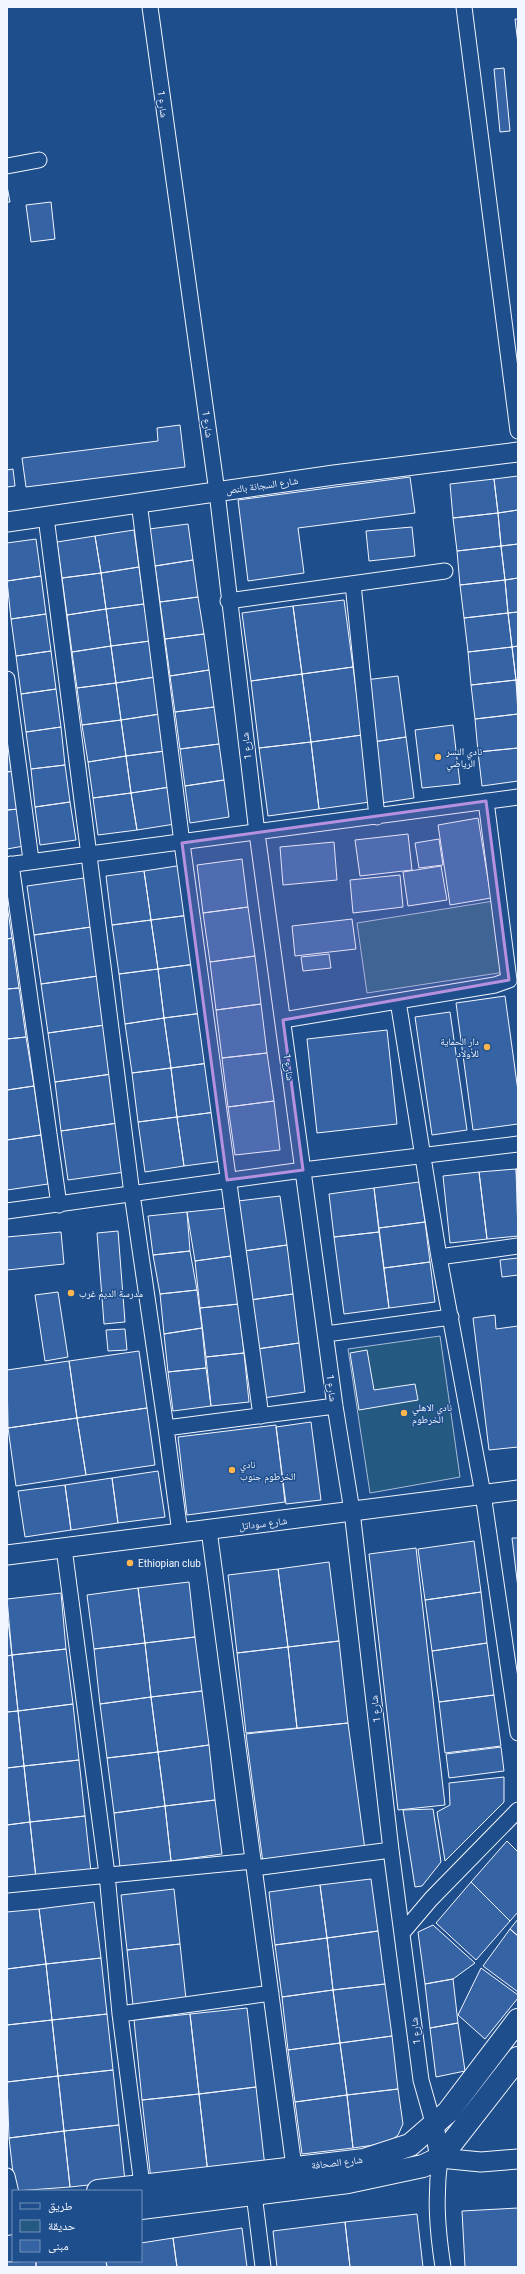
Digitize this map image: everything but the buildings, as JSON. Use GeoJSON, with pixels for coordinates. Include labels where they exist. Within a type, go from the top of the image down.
{"type":"FeatureCollection","features":[{"type":"Feature","properties":{"kind":"main road","name":"شارع الصحافة"},"geometry":{"type":"LineString","coordinates":[[105,2190],[364,2160],[410,2145],[434,2126],[448,2112],[518,2020]]}},
{"type":"Feature","properties":{"kind":"main road","name":"شارع الصحافة"},"geometry":{"type":"LineString","coordinates":[[142,2208],[348,2182],[423,2166],[440,2158],[518,2058]]}},
{"type":"Feature","properties":{"kind":"street","name":"شارع 1"},"geometry":{"type":"LineString","coordinates":[[150,7],[217,492],[228,601],[257,833],[335,1406],[352,1511],[391,1850],[403,1932],[421,2080],[434,2126]]}},
{"type":"Feature","properties":{"kind":"street"},"geometry":{"type":"LineString","coordinates":[[464,7],[518,431]]}},
{"type":"Feature","properties":{"kind":"street"},"geometry":{"type":"LineString","coordinates":[[7,166],[39,160]]}},
{"type":"Feature","properties":{"kind":"street","name":"شارع السجانة بالنص"},"geometry":{"type":"LineString","coordinates":[[7,522],[139,502],[518,452]]}},
{"type":"Feature","properties":{"kind":"street"},"geometry":{"type":"LineString","coordinates":[[139,502],[182,843],[227,1180],[261,1416]]}},
{"type":"Feature","properties":{"kind":"street"},"geometry":{"type":"LineString","coordinates":[[46,517],[132,1194],[180,1533]]}},
{"type":"Feature","properties":{"kind":"street"},"geometry":{"type":"LineString","coordinates":[[228,601],[445,571]]}},
{"type":"Feature","properties":{"kind":"street"},"geometry":{"type":"LineString","coordinates":[[353,584],[377,817]]}},
{"type":"Feature","properties":{"kind":"street"},"geometry":{"type":"LineString","coordinates":[[7,679],[31,860]]}},
{"type":"Feature","properties":{"kind":"street"},"geometry":{"type":"LineString","coordinates":[[59,1205],[9,864],[88,853],[182,843],[518,797]]}},
{"type":"Feature","properties":{"kind":"street"},"geometry":{"type":"LineString","coordinates":[[283,1020],[495,985],[509,980],[486,801]]}},
{"type":"Feature","properties":{"kind":"street"},"geometry":{"type":"LineString","coordinates":[[398,1001],[439,1257],[483,1494],[518,1732]]}},
{"type":"Feature","properties":{"kind":"street"},"geometry":{"type":"LineString","coordinates":[[7,1212],[227,1180],[518,1144]]}},
{"type":"Feature","properties":{"kind":"street"},"geometry":{"type":"LineString","coordinates":[[439,1257],[518,1246]]}},
{"type":"Feature","properties":{"kind":"street"},"geometry":{"type":"LineString","coordinates":[[326,1334],[451,1317]]}},
{"type":"Feature","properties":{"kind":"street"},"geometry":{"type":"LineString","coordinates":[[166,1428],[335,1406]]}},
{"type":"Feature","properties":{"kind":"street","name":"شارع سوداتل"},"geometry":{"type":"LineString","coordinates":[[7,1555],[518,1490]]}},
{"type":"Feature","properties":{"kind":"street"},"geometry":{"type":"LineString","coordinates":[[209,1530],[272,1993],[294,2167]]}},
{"type":"Feature","properties":{"kind":"street"},"geometry":{"type":"LineString","coordinates":[[64,1548],[107,1874],[120,2014],[142,2185]]}},
{"type":"Feature","properties":{"kind":"street"},"geometry":{"type":"LineString","coordinates":[[403,1932],[430,1899],[518,1810]]}},
{"type":"Feature","properties":{"kind":"street"},"geometry":{"type":"LineString","coordinates":[[7,1885],[107,1874],[254,1864],[391,1850]]}},
{"type":"Feature","properties":{"kind":"street"},"geometry":{"type":"LineString","coordinates":[[120,2014],[272,1993]]}},
{"type":"Feature","properties":{"kind":"street"},"geometry":{"type":"LineString","coordinates":[[434,2126],[440,2158],[437,2184],[436,2220],[443,2267]]}},
{"type":"Feature","properties":{"kind":"street"},"geometry":{"type":"LineString","coordinates":[[440,2158],[481,2162],[518,2159]]}},
{"type":"Feature","properties":{"kind":"street"},"geometry":{"type":"LineString","coordinates":[[7,2176],[12,2198]]}},
{"type":"Feature","properties":{"kind":"street"},"geometry":{"type":"LineString","coordinates":[[254,2194],[263,2267]]}},
{"type":"Feature","properties":{"kind":"highlighted area"},"geometry":{"type":"Polygon","coordinates":[[[486,801],[509,980],[283,1020],[303,1170],[227,1180],[182,843],[486,801]]]}},
{"type":"Feature","properties":{"kind":"green space"},"geometry":{"type":"Polygon","coordinates":[[[494,901],[505,972],[367,993],[357,923],[494,901]]]}},
{"type":"Feature","properties":{"kind":"green space","name":"نادي الاهلي الخرطوم"},"geometry":{"type":"Polygon","coordinates":[[[440,1336],[460,1477],[370,1493],[348,1349],[440,1336]]]}},
{"type":"Feature","properties":{"kind":"place","name":"نادي النسر الرياضي"},"geometry":{"type":"Point","coordinates":[438,757]}},
{"type":"Feature","properties":{"kind":"place","name":"دار الحماية للأولاد"},"geometry":{"type":"Point","coordinates":[487,1047]}},
{"type":"Feature","properties":{"kind":"place","name":"مدرسة الديم غرب"},"geometry":{"type":"Point","coordinates":[71,1293]}},
{"type":"Feature","properties":{"kind":"place","name":"نادي الاهلي الخرطوم"},"geometry":{"type":"Point","coordinates":[404,1413]}},
{"type":"Feature","properties":{"kind":"place","name":"نادي الخرطوم جنوب"},"geometry":{"type":"Point","coordinates":[232,1470]}},
{"type":"Feature","properties":{"kind":"place","name":"Ethiopian club"},"geometry":{"type":"Point","coordinates":[130,1563]}}]}
